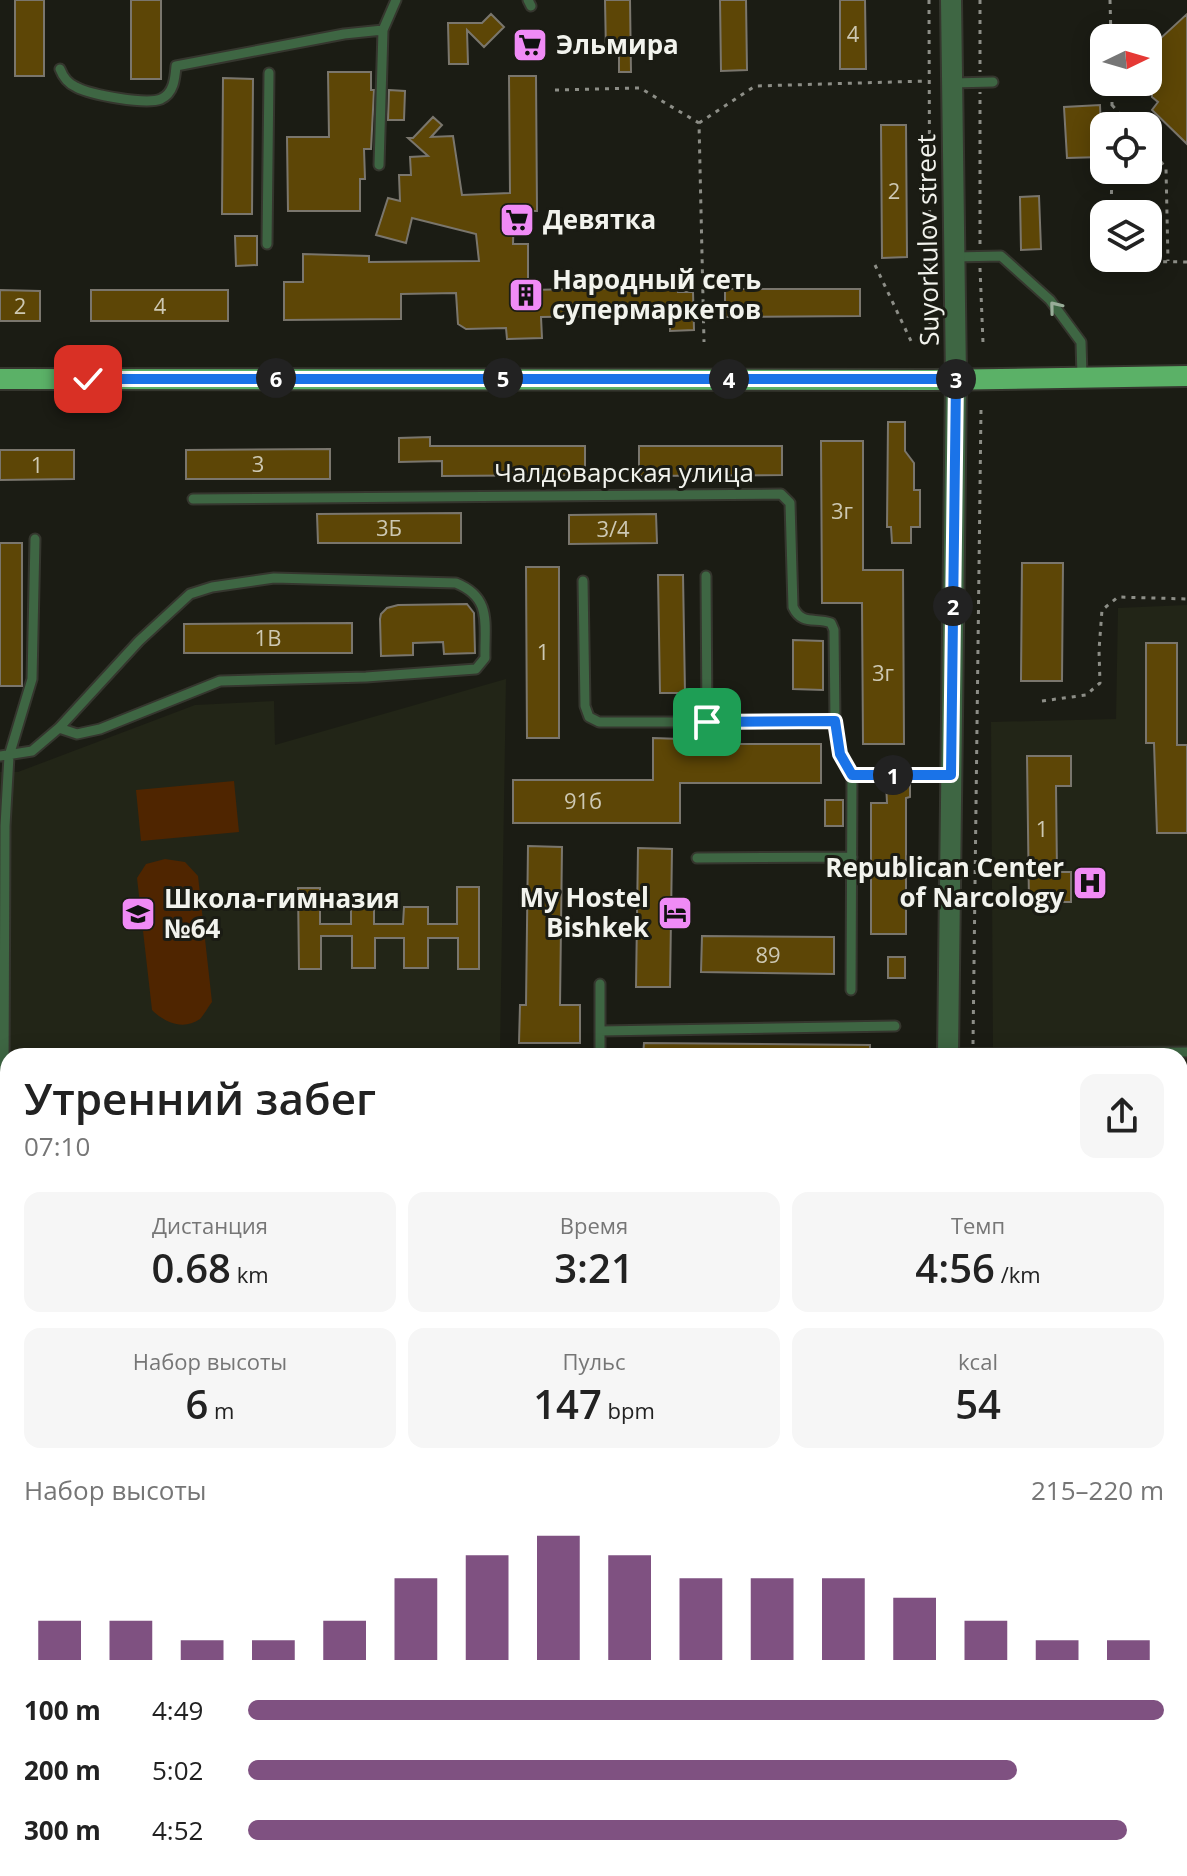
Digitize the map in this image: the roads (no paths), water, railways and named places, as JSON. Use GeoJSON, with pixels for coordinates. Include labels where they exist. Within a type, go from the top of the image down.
{"type":"FeatureCollection","features":[{"type":"Feature","properties":{"kind":"main road"},"geometry":{"type":"LineString","coordinates":[[0,379],[956,379],[1187,376]]}},
{"type":"Feature","properties":{"kind":"street","name":"Suyorkulov street"},"geometry":{"type":"LineString","coordinates":[[948,1048],[956,379],[951,0]]}},
{"type":"Feature","properties":{"kind":"lane"},"geometry":{"type":"LineString","coordinates":[[379,165],[383,30],[396,0]]}},
{"type":"Feature","properties":{"kind":"lane"},"geometry":{"type":"LineString","coordinates":[[60,69],[66,81],[77,88],[132,100],[161,99],[175,81],[176,66],[315,39],[383,30]]}},
{"type":"Feature","properties":{"kind":"lane"},"geometry":{"type":"LineString","coordinates":[[267,244],[269,73]]}},
{"type":"Feature","properties":{"kind":"lane"},"geometry":{"type":"LineString","coordinates":[[952,83],[993,82]]}},
{"type":"Feature","properties":{"kind":"lane"},"geometry":{"type":"LineString","coordinates":[[955,257],[1001,256],[1050,300],[1081,342],[1082,376]]}},
{"type":"Feature","properties":{"kind":"lane","name":"Чалдоварская улица"},"geometry":{"type":"LineString","coordinates":[[193,499],[786,496],[790,503],[793,607],[797,617],[831,623],[834,630],[835,721],[840,754],[852,775]]}},
{"type":"Feature","properties":{"kind":"lane"},"geometry":{"type":"LineString","coordinates":[[4,1048],[4,756],[32,679],[35,539]]}},
{"type":"Feature","properties":{"kind":"lane"},"geometry":{"type":"LineString","coordinates":[[706,576],[707,722]]}},
{"type":"Feature","properties":{"kind":"lane"},"geometry":{"type":"LineString","coordinates":[[4,756],[32,751],[59,728],[139,641],[190,594],[212,587],[274,578],[456,583],[474,591],[483,610],[485,658],[476,669],[366,677],[220,681],[100,729],[77,734],[59,728]]}},
{"type":"Feature","properties":{"kind":"lane"},"geometry":{"type":"LineString","coordinates":[[583,581],[585,706],[589,717],[599,722],[835,721]]}},
{"type":"Feature","properties":{"kind":"lane"},"geometry":{"type":"LineString","coordinates":[[851,990],[852,775],[951,775]]}},
{"type":"Feature","properties":{"kind":"lane"},"geometry":{"type":"LineString","coordinates":[[697,858],[852,857]]}},
{"type":"Feature","properties":{"kind":"lane"},"geometry":{"type":"LineString","coordinates":[[600,984],[600,1048]]}},
{"type":"Feature","properties":{"kind":"lane"},"geometry":{"type":"LineString","coordinates":[[600,1031],[895,1026]]}},
{"type":"Feature","properties":{"kind":"place","name":"Эльмира"},"geometry":{"type":"Point","coordinates":[530,45]}},
{"type":"Feature","properties":{"kind":"place","name":"Девятка"},"geometry":{"type":"Point","coordinates":[517,220]}},
{"type":"Feature","properties":{"kind":"place","name":"Народный сеть супермаркетов"},"geometry":{"type":"Point","coordinates":[526,295]}},
{"type":"Feature","properties":{"kind":"place","name":"Republican Center of Narcology"},"geometry":{"type":"Point","coordinates":[1090,883]}},
{"type":"Feature","properties":{"kind":"place","name":"My Hostel Bishkek"},"geometry":{"type":"Point","coordinates":[675,913]}},
{"type":"Feature","properties":{"kind":"place","name":"Школа-гимназия №64"},"geometry":{"type":"Point","coordinates":[138,914]}}]}
